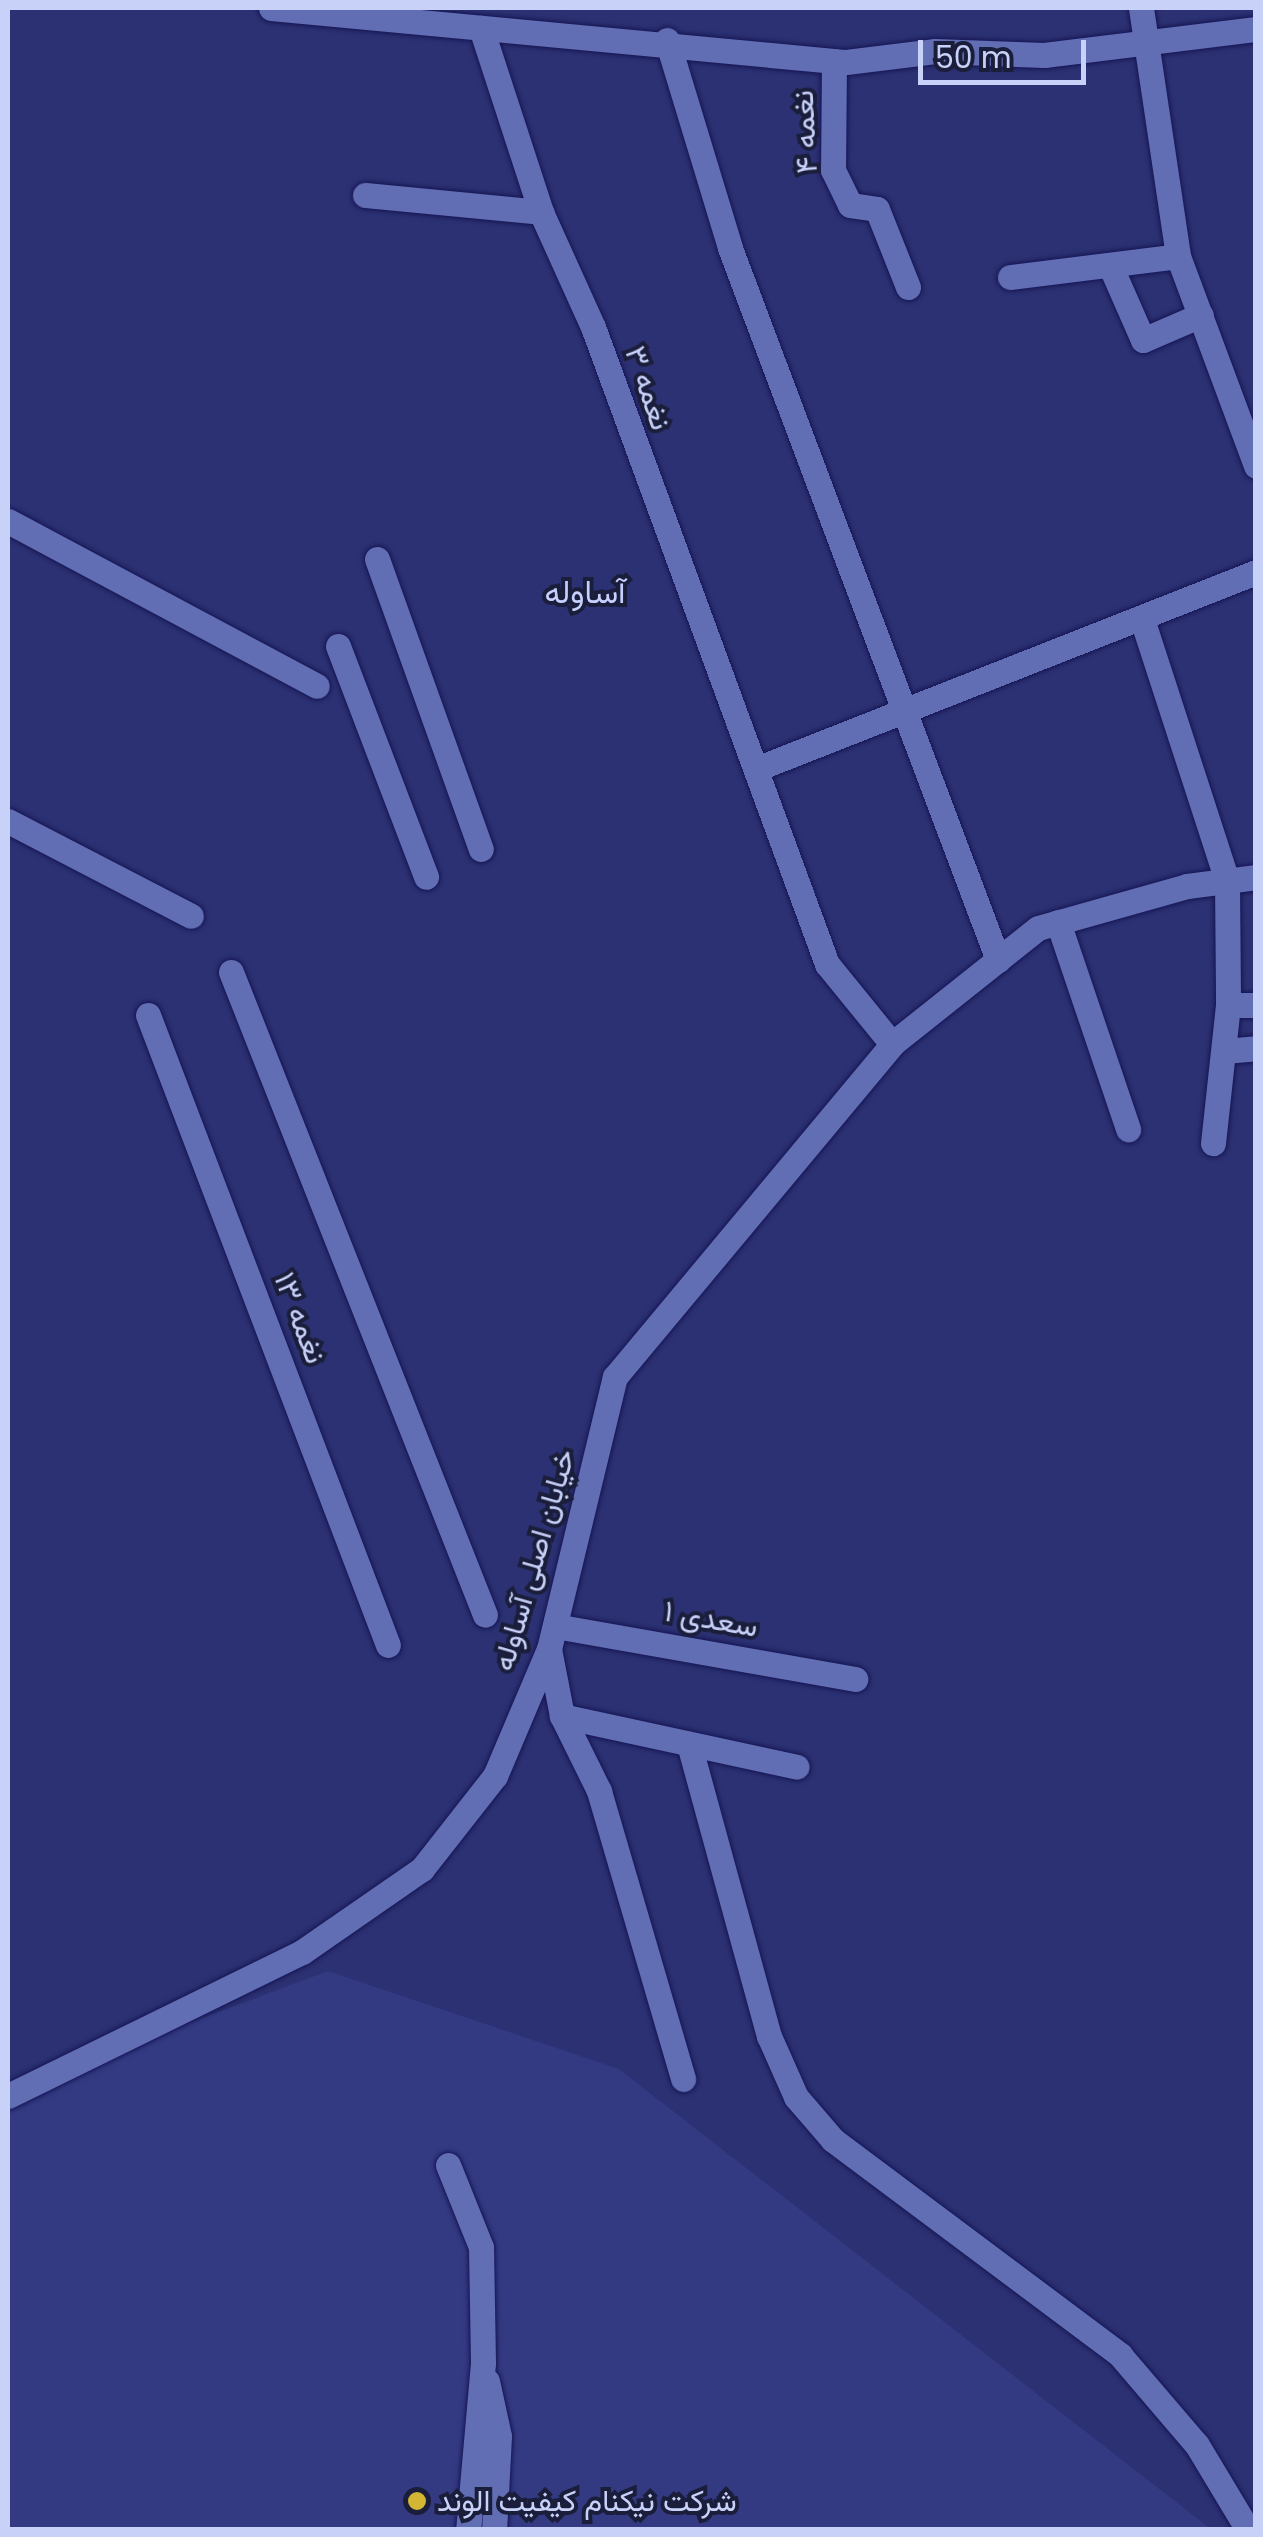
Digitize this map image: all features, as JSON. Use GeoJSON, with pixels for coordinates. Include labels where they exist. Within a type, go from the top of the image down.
{"type":"FeatureCollection","features":[{"type":"Feature","properties":{"kind":"street"},"geometry":{"type":"LineString","coordinates":[[271,8],[481,28],[667,40],[834,60],[935,51],[1044,55],[1256,29]]}},
{"type":"Feature","properties":{"kind":"street"},"geometry":{"type":"LineString","coordinates":[[1141,8],[1143,44],[1178,256],[1256,466]]}},
{"type":"Feature","properties":{"kind":"street","name":"نغمه ۳"},"geometry":{"type":"LineString","coordinates":[[481,28],[542,212],[593,327],[756,769]]}},
{"type":"Feature","properties":{"kind":"street"},"geometry":{"type":"LineString","coordinates":[[667,40],[730,248],[998,960]]}},
{"type":"Feature","properties":{"kind":"street","name":"نغمه ۴"},"geometry":{"type":"LineString","coordinates":[[834,60],[833,170],[850,206],[877,210],[908,287]]}},
{"type":"Feature","properties":{"kind":"street"},"geometry":{"type":"LineString","coordinates":[[365,195],[542,212]]}},
{"type":"Feature","properties":{"kind":"street"},"geometry":{"type":"LineString","coordinates":[[1010,277],[1178,256]]}},
{"type":"Feature","properties":{"kind":"street"},"geometry":{"type":"LineString","coordinates":[[1110,265],[1143,340],[1201,315]]}},
{"type":"Feature","properties":{"kind":"street"},"geometry":{"type":"LineString","coordinates":[[8,521],[317,686]]}},
{"type":"Feature","properties":{"kind":"street"},"geometry":{"type":"LineString","coordinates":[[377,558],[482,849]]}},
{"type":"Feature","properties":{"kind":"street"},"geometry":{"type":"LineString","coordinates":[[892,1044],[827,964],[756,769],[1256,572]]}},
{"type":"Feature","properties":{"kind":"street"},"geometry":{"type":"LineString","coordinates":[[1142,619],[1227,880],[1228,1005],[1214,1143]]}},
{"type":"Feature","properties":{"kind":"street"},"geometry":{"type":"LineString","coordinates":[[338,646],[426,877]]}},
{"type":"Feature","properties":{"kind":"street"},"geometry":{"type":"LineString","coordinates":[[8,821],[191,916]]}},
{"type":"Feature","properties":{"kind":"street","name":"خیابان اصلی آساوله"},"geometry":{"type":"LineString","coordinates":[[8,2096],[302,1952],[422,1869],[494,1776],[552,1638],[615,1377],[892,1044],[998,960],[1058,922],[1227,880],[1256,877]]}},
{"type":"Feature","properties":{"kind":"street"},"geometry":{"type":"LineString","coordinates":[[1058,922],[1128,1130]]}},
{"type":"Feature","properties":{"kind":"street"},"geometry":{"type":"LineString","coordinates":[[231,972],[484,1615]]}},
{"type":"Feature","properties":{"kind":"street"},"geometry":{"type":"LineString","coordinates":[[1228,1005],[1256,1005]]}},
{"type":"Feature","properties":{"kind":"street","name":"نغمه ۱۳"},"geometry":{"type":"LineString","coordinates":[[148,1015],[388,1646]]}},
{"type":"Feature","properties":{"kind":"street"},"geometry":{"type":"LineString","coordinates":[[1224,1051],[1256,1048]]}},
{"type":"Feature","properties":{"kind":"street"},"geometry":{"type":"LineString","coordinates":[[552,1638],[562,1716],[600,1791],[683,2079]]}},
{"type":"Feature","properties":{"kind":"street","name":"سعدی ۱"},"geometry":{"type":"LineString","coordinates":[[552,1638],[855,1679]]}},
{"type":"Feature","properties":{"kind":"street"},"geometry":{"type":"LineString","coordinates":[[562,1716],[797,1767]]}},
{"type":"Feature","properties":{"kind":"street"},"geometry":{"type":"LineString","coordinates":[[689,1744],[769,2036],[796,2097],[833,2140],[1120,2355],[1198,2445],[1248,2530]]}},
{"type":"Feature","properties":{"kind":"street"},"geometry":{"type":"LineString","coordinates":[[448,2165],[482,2248],[484,2363],[468,2530]]}},
{"type":"Feature","properties":{"kind":"street"},"geometry":{"type":"LineString","coordinates":[[484,2363],[499,2436],[494,2530]]}},
{"type":"Feature","properties":{"kind":"shaded area"},"geometry":{"type":"Polygon","coordinates":[[[328,1971],[619,2069],[1211,2529],[8,2530],[8,2091],[328,1971]]]}},
{"type":"Feature","properties":{"kind":"place","name":"شرکت نیکنام کیفیت الوند"},"geometry":{"type":"Point","coordinates":[417,2501]}},
{"type":"Feature","properties":{"kind":"district","name":"آساوله"},"geometry":{"type":"Point","coordinates":[585,592]}}]}
